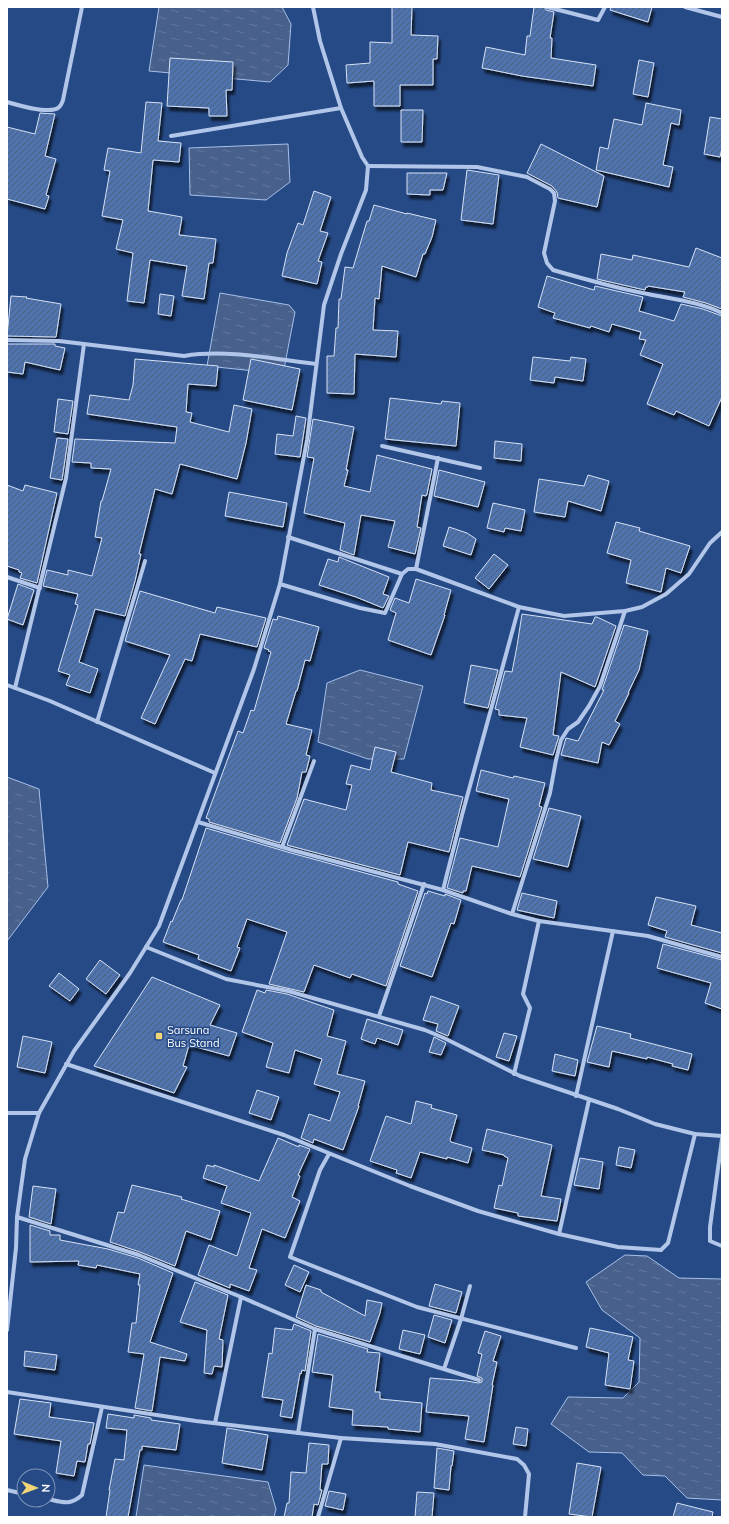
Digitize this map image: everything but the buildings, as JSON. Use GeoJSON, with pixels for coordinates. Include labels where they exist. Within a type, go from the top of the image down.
{"type":"FeatureCollection","features":[{"type":"Feature","properties":{"kind":"street"},"geometry":{"type":"LineString","coordinates":[[7,102],[29,108],[54,110],[59,107],[63,100],[82,7]]}},
{"type":"Feature","properties":{"kind":"street"},"geometry":{"type":"LineString","coordinates":[[7,1330],[25,1159],[39,1113],[74,1051],[130,973],[159,926],[254,669],[280,584],[307,440],[324,306],[341,254],[366,190],[368,166],[362,157],[341,108],[320,40],[313,7]]}},
{"type":"Feature","properties":{"kind":"street"},"geometry":{"type":"LineString","coordinates":[[547,7],[598,20],[605,7]]}},
{"type":"Feature","properties":{"kind":"street"},"geometry":{"type":"LineString","coordinates":[[685,7],[722,18]]}},
{"type":"Feature","properties":{"kind":"street"},"geometry":{"type":"LineString","coordinates":[[171,136],[341,108]]}},
{"type":"Feature","properties":{"kind":"street"},"geometry":{"type":"LineString","coordinates":[[368,166],[477,167],[527,177],[550,189],[554,194],[544,253],[547,263],[552,270],[609,286],[722,312]]}},
{"type":"Feature","properties":{"kind":"street"},"geometry":{"type":"LineString","coordinates":[[7,340],[59,341],[184,356],[199,354],[238,355],[316,364]]}},
{"type":"Feature","properties":{"kind":"street"},"geometry":{"type":"LineString","coordinates":[[15,688],[66,478],[84,344]]}},
{"type":"Feature","properties":{"kind":"street"},"geometry":{"type":"LineString","coordinates":[[382,446],[480,468]]}},
{"type":"Feature","properties":{"kind":"street"},"geometry":{"type":"LineString","coordinates":[[416,569],[438,458]]}},
{"type":"Feature","properties":{"kind":"street"},"geometry":{"type":"LineString","coordinates":[[280,584],[360,608],[385,613],[402,574],[408,569],[416,569],[519,607],[564,616],[625,612],[642,607],[666,594],[689,574],[710,542],[722,532]]}},
{"type":"Feature","properties":{"kind":"street"},"geometry":{"type":"LineString","coordinates":[[288,537],[402,574]]}},
{"type":"Feature","properties":{"kind":"street"},"geometry":{"type":"LineString","coordinates":[[97,722],[145,561]]}},
{"type":"Feature","properties":{"kind":"street"},"geometry":{"type":"LineString","coordinates":[[7,577],[40,588]]}},
{"type":"Feature","properties":{"kind":"street"},"geometry":{"type":"LineString","coordinates":[[443,890],[519,607]]}},
{"type":"Feature","properties":{"kind":"street"},"geometry":{"type":"LineString","coordinates":[[512,914],[550,793],[561,740],[568,729],[578,722],[600,686],[625,612]]}},
{"type":"Feature","properties":{"kind":"street"},"geometry":{"type":"LineString","coordinates":[[7,685],[50,701],[215,773]]}},
{"type":"Feature","properties":{"kind":"street"},"geometry":{"type":"LineString","coordinates":[[282,847],[314,761]]}},
{"type":"Feature","properties":{"kind":"street"},"geometry":{"type":"LineString","coordinates":[[198,822],[282,847],[424,884],[512,914],[539,921],[648,936],[722,957]]}},
{"type":"Feature","properties":{"kind":"street"},"geometry":{"type":"LineString","coordinates":[[379,1016],[424,884]]}},
{"type":"Feature","properties":{"kind":"street"},"geometry":{"type":"LineString","coordinates":[[514,1074],[530,1008],[523,994],[539,921]]}},
{"type":"Feature","properties":{"kind":"street"},"geometry":{"type":"LineString","coordinates":[[576,1096],[613,931]]}},
{"type":"Feature","properties":{"kind":"street"},"geometry":{"type":"LineString","coordinates":[[146,947],[226,979],[288,991],[425,1030],[444,1038],[514,1074],[618,1109],[655,1124],[695,1134],[722,1137],[710,1227],[710,1241],[722,1246]]}},
{"type":"Feature","properties":{"kind":"street"},"geometry":{"type":"LineString","coordinates":[[66,1064],[284,1135],[478,1212],[618,1248],[660,1250],[668,1244],[695,1134]]}},
{"type":"Feature","properties":{"kind":"street"},"geometry":{"type":"LineString","coordinates":[[559,1234],[589,1100]]}},
{"type":"Feature","properties":{"kind":"street"},"geometry":{"type":"LineString","coordinates":[[7,1112],[39,1113]]}},
{"type":"Feature","properties":{"kind":"street"},"geometry":{"type":"LineString","coordinates":[[329,1154],[320,1170],[290,1257],[417,1307],[576,1348]]}},
{"type":"Feature","properties":{"kind":"street"},"geometry":{"type":"LineString","coordinates":[[18,1217],[140,1255],[315,1329],[479,1380]]}},
{"type":"Feature","properties":{"kind":"street"},"geometry":{"type":"LineString","coordinates":[[444,1369],[461,1319],[470,1286]]}},
{"type":"Feature","properties":{"kind":"street"},"geometry":{"type":"LineString","coordinates":[[215,1423],[241,1297]]}},
{"type":"Feature","properties":{"kind":"street"},"geometry":{"type":"LineString","coordinates":[[298,1433],[315,1329]]}},
{"type":"Feature","properties":{"kind":"street"},"geometry":{"type":"LineString","coordinates":[[7,1392],[215,1423],[341,1438],[435,1444],[517,1459],[524,1465],[529,1474],[525,1517]]}},
{"type":"Feature","properties":{"kind":"street"},"geometry":{"type":"LineString","coordinates":[[56,1501],[65,1503],[75,1502],[82,1495],[102,1407]]}},
{"type":"Feature","properties":{"kind":"street"},"geometry":{"type":"LineString","coordinates":[[318,1517],[341,1438]]}},
{"type":"Feature","properties":{"kind":"water"},"geometry":{"type":"Polygon","coordinates":[[[159,7],[282,7],[291,24],[288,65],[270,82],[149,71],[159,7]]]}},
{"type":"Feature","properties":{"kind":"water"},"geometry":{"type":"Polygon","coordinates":[[[288,144],[290,182],[266,200],[190,195],[189,148],[288,144]]]}},
{"type":"Feature","properties":{"kind":"water"},"geometry":{"type":"Polygon","coordinates":[[[220,293],[289,305],[295,312],[283,374],[207,366],[220,293]]]}},
{"type":"Feature","properties":{"kind":"water"},"geometry":{"type":"Polygon","coordinates":[[[360,670],[423,686],[404,759],[368,759],[318,742],[327,683],[360,670]]]}},
{"type":"Feature","properties":{"kind":"water"},"geometry":{"type":"Polygon","coordinates":[[[7,777],[39,789],[48,887],[7,941],[7,777]]]}},
{"type":"Feature","properties":{"kind":"water"},"geometry":{"type":"Polygon","coordinates":[[[625,1255],[647,1256],[679,1278],[722,1279],[722,1500],[687,1498],[665,1476],[643,1475],[622,1453],[589,1452],[551,1424],[568,1397],[623,1398],[639,1382],[640,1338],[602,1310],[586,1282],[625,1255]]]}},
{"type":"Feature","properties":{"kind":"water"},"geometry":{"type":"Polygon","coordinates":[[[144,1465],[268,1482],[276,1509],[274,1517],[136,1517],[144,1465]]]}},
{"type":"Feature","properties":{"kind":"place","name":"Sarsuna Bus Stand"},"geometry":{"type":"Point","coordinates":[159,1036]}}]}
